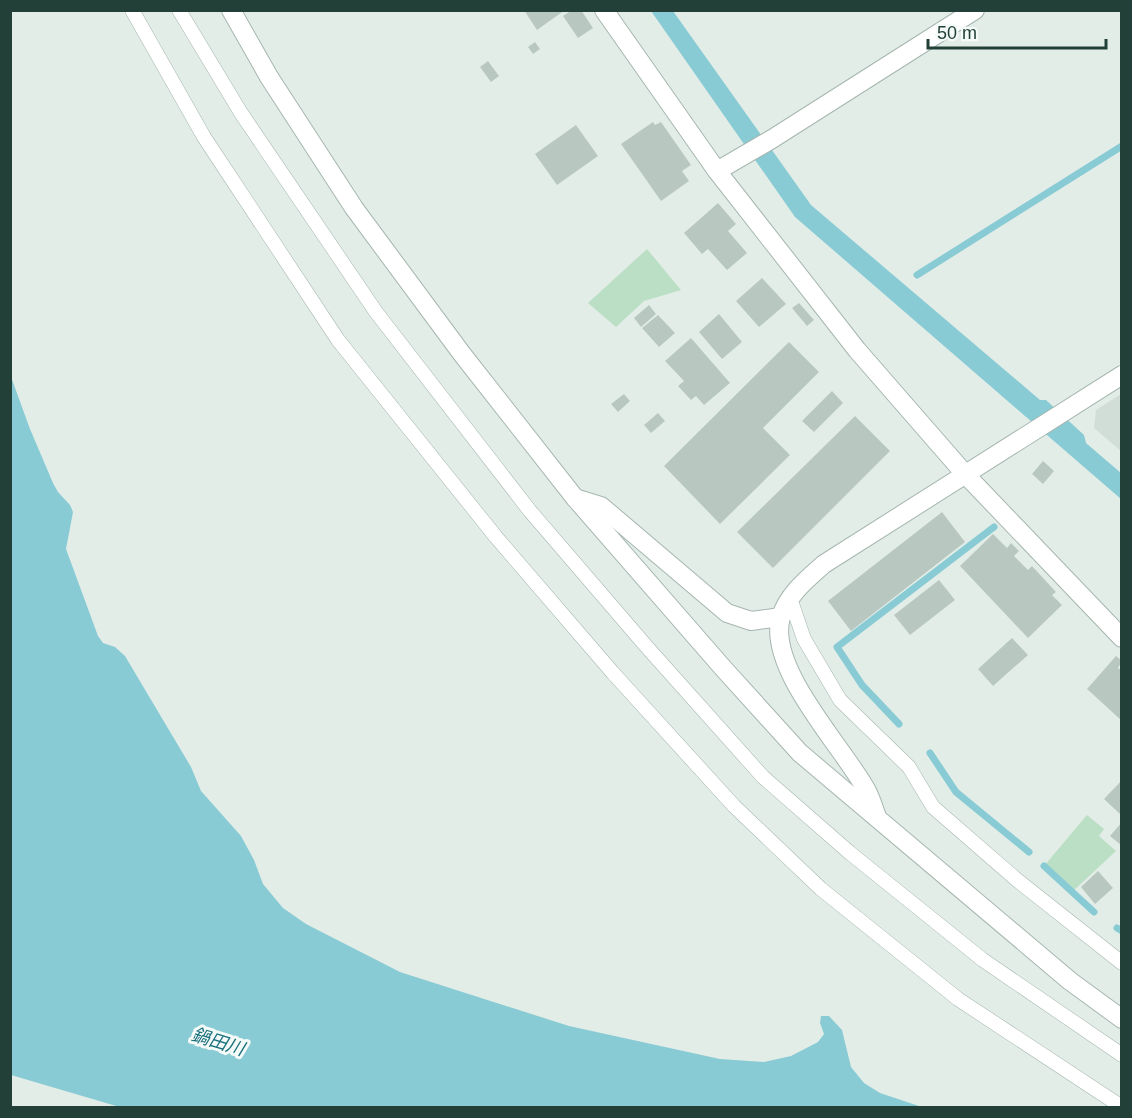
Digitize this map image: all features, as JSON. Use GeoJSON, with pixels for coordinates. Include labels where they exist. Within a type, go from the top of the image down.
{"type":"FeatureCollection","features":[{"type":"Feature","properties":{"kind":"street"},"geometry":{"type":"LineString","coordinates":[[231,10],[269,77],[354,208],[462,354],[575,498],[800,753],[1070,981],[1122,1019]]}},
{"type":"Feature","properties":{"kind":"street"},"geometry":{"type":"LineString","coordinates":[[604,10],[717,171],[857,350],[965,474],[1122,638]]}},
{"type":"Feature","properties":{"kind":"street"},"geometry":{"type":"LineString","coordinates":[[717,171],[772,139],[975,10]]}},
{"type":"Feature","properties":{"kind":"street"},"geometry":{"type":"LineString","coordinates":[[879,821],[867,790],[808,706],[783,655],[780,635],[781,617],[790,598],[824,564],[1122,375]]}},
{"type":"Feature","properties":{"kind":"street"},"geometry":{"type":"LineString","coordinates":[[575,498],[601,506],[727,613],[751,621],[781,617]]}},
{"type":"Feature","properties":{"kind":"lane"},"geometry":{"type":"LineString","coordinates":[[132,10],[204,137],[338,340],[496,537],[613,673],[734,806],[821,889],[958,999],[1122,1107]]}},
{"type":"Feature","properties":{"kind":"lane"},"geometry":{"type":"LineString","coordinates":[[179,10],[241,113],[376,312],[530,511],[763,777],[850,853],[983,960],[1122,1055]]}},
{"type":"Feature","properties":{"kind":"lane"},"geometry":{"type":"LineString","coordinates":[[790,598],[804,639],[840,700],[909,767],[933,807],[1017,880],[1122,963]]}},
{"type":"Feature","properties":{"kind":"shaded area"},"geometry":{"type":"Polygon","coordinates":[[[1121,394],[1121,451],[1094,428],[1096,410],[1121,394]]]}},
{"type":"Feature","properties":{"kind":"green space"},"geometry":{"type":"Polygon","coordinates":[[[647,249],[681,290],[644,301],[616,327],[588,303],[647,249]]]}},
{"type":"Feature","properties":{"kind":"green space"},"geometry":{"type":"Polygon","coordinates":[[[1087,815],[1104,829],[1099,836],[1116,851],[1072,892],[1044,866],[1087,815]]]}},
{"type":"Feature","properties":{"kind":"water"},"geometry":{"type":"Polygon","coordinates":[[[651,11],[673,11],[811,205],[1040,400],[1046,400],[1084,435],[1086,443],[1121,473],[1121,499],[795,217],[651,11]]]}},
{"type":"Feature","properties":{"kind":"water","name":"鍋田川"},"geometry":{"type":"Polygon","coordinates":[[[10,374],[53,483],[73,512],[66,549],[98,636],[103,643],[115,647],[125,656],[191,767],[201,791],[241,836],[254,860],[263,884],[283,908],[306,924],[400,972],[569,1026],[720,1059],[764,1062],[791,1056],[818,1042],[824,1034],[820,1023],[821,1016],[829,1016],[842,1030],[851,1067],[864,1083],[880,1093],[922,1107],[123,1108],[11,1075],[10,374]]]}},
{"type":"Feature","properties":{"kind":"building"},"geometry":{"type":"Polygon","coordinates":[[[524,10],[565,10],[537,30],[524,10]]]}},
{"type":"Feature","properties":{"kind":"building"},"geometry":{"type":"Polygon","coordinates":[[[572,10],[581,10],[593,28],[578,38],[563,16],[572,10]]]}},
{"type":"Feature","properties":{"kind":"building"},"geometry":{"type":"Polygon","coordinates":[[[535,42],[540,49],[533,54],[528,47],[535,42]]]}},
{"type":"Feature","properties":{"kind":"building"},"geometry":{"type":"Polygon","coordinates":[[[488,61],[499,76],[491,82],[480,67],[488,61]]]}},
{"type":"Feature","properties":{"kind":"building"},"geometry":{"type":"Polygon","coordinates":[[[653,122],[655,125],[661,122],[691,165],[682,171],[689,181],[661,201],[621,144],[653,122]]]}},
{"type":"Feature","properties":{"kind":"building"},"geometry":{"type":"Polygon","coordinates":[[[576,125],[598,156],[557,185],[535,154],[576,125]]]}},
{"type":"Feature","properties":{"kind":"building"},"geometry":{"type":"Polygon","coordinates":[[[718,203],[736,224],[728,231],[747,253],[727,270],[708,249],[702,254],[684,233],[718,203]]]}},
{"type":"Feature","properties":{"kind":"building"},"geometry":{"type":"Polygon","coordinates":[[[762,278],[786,304],[759,327],[736,301],[762,278]]]}},
{"type":"Feature","properties":{"kind":"building"},"geometry":{"type":"Polygon","coordinates":[[[799,303],[814,320],[807,326],[792,308],[799,303]]]}},
{"type":"Feature","properties":{"kind":"building"},"geometry":{"type":"Polygon","coordinates":[[[649,305],[656,314],[641,327],[634,318],[649,305]]]}},
{"type":"Feature","properties":{"kind":"building"},"geometry":{"type":"Polygon","coordinates":[[[719,314],[742,342],[722,359],[699,332],[719,314]]]}},
{"type":"Feature","properties":{"kind":"building"},"geometry":{"type":"Polygon","coordinates":[[[658,315],[675,333],[659,347],[642,328],[658,315]]]}},
{"type":"Feature","properties":{"kind":"building"},"geometry":{"type":"Polygon","coordinates":[[[691,338],[730,383],[704,405],[696,396],[691,400],[678,386],[684,381],[665,361],[691,338]]]}},
{"type":"Feature","properties":{"kind":"building"},"geometry":{"type":"Polygon","coordinates":[[[789,342],[819,372],[763,428],[790,455],[720,524],[664,466],[789,342]]]}},
{"type":"Feature","properties":{"kind":"building"},"geometry":{"type":"Polygon","coordinates":[[[832,391],[843,403],[814,432],[802,421],[832,391]]]}},
{"type":"Feature","properties":{"kind":"building"},"geometry":{"type":"Polygon","coordinates":[[[624,394],[630,401],[618,412],[611,404],[624,394]]]}},
{"type":"Feature","properties":{"kind":"building"},"geometry":{"type":"Polygon","coordinates":[[[658,413],[665,421],[651,433],[644,425],[658,413]]]}},
{"type":"Feature","properties":{"kind":"building"},"geometry":{"type":"Polygon","coordinates":[[[855,416],[890,451],[773,568],[737,532],[855,416]]]}},
{"type":"Feature","properties":{"kind":"building"},"geometry":{"type":"Polygon","coordinates":[[[1043,461],[1054,471],[1043,484],[1032,474],[1043,461]]]}},
{"type":"Feature","properties":{"kind":"building"},"geometry":{"type":"Polygon","coordinates":[[[942,512],[965,542],[851,631],[828,601],[942,512]]]}},
{"type":"Feature","properties":{"kind":"building"},"geometry":{"type":"Polygon","coordinates":[[[993,534],[1007,548],[1011,543],[1019,551],[1014,556],[1028,570],[1032,566],[1056,592],[1052,595],[1062,605],[1028,638],[960,566],[993,534]]]}},
{"type":"Feature","properties":{"kind":"building"},"geometry":{"type":"Polygon","coordinates":[[[939,580],[955,600],[910,635],[894,615],[939,580]]]}},
{"type":"Feature","properties":{"kind":"building"},"geometry":{"type":"Polygon","coordinates":[[[1012,638],[1028,655],[993,686],[978,669],[1012,638]]]}},
{"type":"Feature","properties":{"kind":"building"},"geometry":{"type":"Polygon","coordinates":[[[1116,656],[1122,661],[1118,668],[1122,671],[1122,721],[1087,689],[1116,656]]]}},
{"type":"Feature","properties":{"kind":"building"},"geometry":{"type":"Polygon","coordinates":[[[1122,780],[1122,813],[1120,814],[1104,799],[1122,780]]]}},
{"type":"Feature","properties":{"kind":"building"},"geometry":{"type":"Polygon","coordinates":[[[1122,822],[1122,846],[1110,836],[1122,822]]]}},
{"type":"Feature","properties":{"kind":"building"},"geometry":{"type":"Polygon","coordinates":[[[1098,871],[1113,888],[1095,904],[1081,887],[1098,871]]]}},
{"type":"Feature","properties":{"kind":"waterway"},"geometry":{"type":"LineString","coordinates":[[917,275],[1122,146]]}},
{"type":"Feature","properties":{"kind":"waterway"},"geometry":{"type":"LineString","coordinates":[[899,724],[862,685],[837,647],[994,527]]}},
{"type":"Feature","properties":{"kind":"waterway"},"geometry":{"type":"LineString","coordinates":[[930,753],[956,792],[1029,852]]}},
{"type":"Feature","properties":{"kind":"waterway"},"geometry":{"type":"LineString","coordinates":[[1044,866],[1094,912]]}},
{"type":"Feature","properties":{"kind":"waterway"},"geometry":{"type":"LineString","coordinates":[[1117,928],[1122,931]]}}]}
